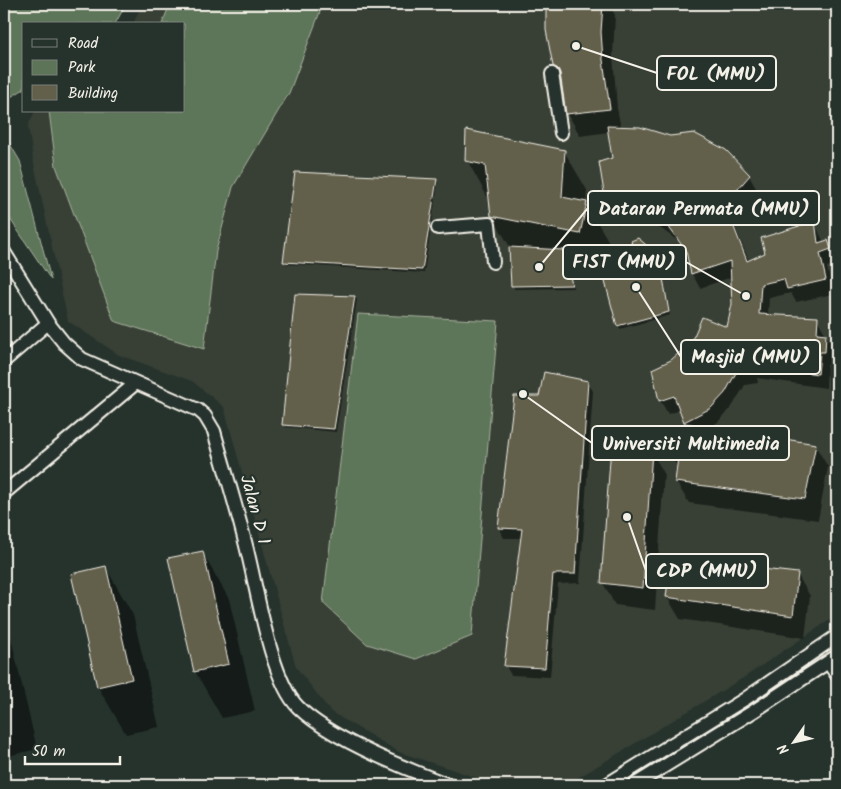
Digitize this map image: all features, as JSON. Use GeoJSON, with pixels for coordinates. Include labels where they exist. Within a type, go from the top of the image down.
{"type":"FeatureCollection","features":[{"type":"Feature","properties":{"kind":"street"},"geometry":{"type":"LineString","coordinates":[[552,74],[561,133]]}},
{"type":"Feature","properties":{"kind":"street"},"geometry":{"type":"LineString","coordinates":[[438,228],[489,224],[493,262]]}},
{"type":"Feature","properties":{"kind":"street","name":"Jalan D 1"},"geometry":{"type":"LineString","coordinates":[[4,252],[48,323],[64,343],[82,359],[198,410],[211,424],[244,538],[277,674],[296,705],[315,721],[342,737],[410,771],[449,785]]}},
{"type":"Feature","properties":{"kind":"street"},"geometry":{"type":"LineString","coordinates":[[4,361],[48,323]]}},
{"type":"Feature","properties":{"kind":"street"},"geometry":{"type":"LineString","coordinates":[[4,493],[136,383]]}},
{"type":"Feature","properties":{"kind":"street"},"geometry":{"type":"LineString","coordinates":[[606,785],[744,699],[837,636]]}},
{"type":"Feature","properties":{"kind":"street"},"geometry":{"type":"LineString","coordinates":[[634,785],[754,711],[832,659],[837,675]]}},
{"type":"Feature","properties":{"kind":"shaded area"},"geometry":{"type":"Polygon","coordinates":[[[142,4],[837,4],[837,615],[743,678],[566,785],[499,785],[399,752],[331,712],[296,667],[224,407],[192,381],[119,355],[68,321],[33,159],[28,126],[35,112],[185,112],[185,22],[134,22],[142,4]]]}},
{"type":"Feature","properties":{"kind":"green space"},"geometry":{"type":"Polygon","coordinates":[[[4,4],[126,4],[116,22],[22,22],[22,90],[4,101],[4,4]]]}},
{"type":"Feature","properties":{"kind":"green space"},"geometry":{"type":"Polygon","coordinates":[[[170,4],[323,4],[289,93],[233,187],[216,251],[204,349],[114,321],[56,166],[49,112],[185,112],[185,22],[163,22],[170,4]]]}},
{"type":"Feature","properties":{"kind":"green space"},"geometry":{"type":"Polygon","coordinates":[[[4,134],[20,161],[51,280],[4,210],[4,134]]]}},
{"type":"Feature","properties":{"kind":"green space"},"geometry":{"type":"Polygon","coordinates":[[[358,314],[498,321],[472,636],[416,659],[367,644],[323,603],[358,314]]]}},
{"type":"Feature","properties":{"kind":"building"},"geometry":{"type":"Polygon","coordinates":[[[546,4],[603,4],[601,32],[610,109],[566,114],[560,73],[553,66],[546,30],[546,4]]]}},
{"type":"Feature","properties":{"kind":"building"},"geometry":{"type":"Polygon","coordinates":[[[607,126],[640,127],[670,136],[694,133],[726,150],[750,175],[725,204],[747,261],[765,253],[761,238],[815,221],[818,243],[828,240],[831,249],[820,253],[826,280],[787,289],[784,279],[761,284],[759,314],[818,317],[817,333],[826,334],[825,352],[820,352],[818,374],[750,365],[751,369],[737,371],[725,393],[711,408],[684,422],[674,396],[659,401],[652,369],[671,360],[686,347],[694,336],[702,317],[727,327],[732,304],[730,261],[691,274],[686,251],[668,226],[651,215],[630,210],[607,211],[599,162],[612,158],[607,126]]]}},
{"type":"Feature","properties":{"kind":"building"},"geometry":{"type":"Polygon","coordinates":[[[466,130],[565,150],[562,197],[587,202],[580,234],[491,216],[485,165],[465,161],[466,130]]]}},
{"type":"Feature","properties":{"kind":"building"},"geometry":{"type":"Polygon","coordinates":[[[295,172],[437,179],[422,270],[283,262],[295,172]]]}},
{"type":"Feature","properties":{"kind":"building"},"geometry":{"type":"Polygon","coordinates":[[[638,238],[659,256],[669,312],[617,326],[597,252],[625,253],[638,262],[631,241],[638,238]]]}},
{"type":"Feature","properties":{"kind":"building"},"geometry":{"type":"Polygon","coordinates":[[[509,247],[564,250],[572,285],[511,286],[509,247]]]}},
{"type":"Feature","properties":{"kind":"building"},"geometry":{"type":"Polygon","coordinates":[[[295,294],[355,296],[334,429],[282,425],[295,294]]]}},
{"type":"Feature","properties":{"kind":"building"},"geometry":{"type":"Polygon","coordinates":[[[544,372],[588,381],[575,574],[553,574],[545,668],[504,666],[522,529],[498,528],[514,396],[539,396],[544,372]]]}},
{"type":"Feature","properties":{"kind":"building"},"geometry":{"type":"Polygon","coordinates":[[[684,423],[816,444],[805,499],[675,482],[678,457],[669,455],[669,437],[690,437],[684,423]]]}},
{"type":"Feature","properties":{"kind":"building"},"geometry":{"type":"Polygon","coordinates":[[[611,446],[652,450],[643,588],[601,583],[611,446]]]}},
{"type":"Feature","properties":{"kind":"building"},"geometry":{"type":"Polygon","coordinates":[[[203,551],[229,664],[194,672],[168,558],[203,551]]]}},
{"type":"Feature","properties":{"kind":"building"},"geometry":{"type":"Polygon","coordinates":[[[671,559],[798,573],[793,616],[666,597],[671,559]]]}},
{"type":"Feature","properties":{"kind":"building"},"geometry":{"type":"Polygon","coordinates":[[[106,566],[132,679],[97,687],[71,574],[106,566]]]}},
{"type":"Feature","properties":{"kind":"place","name":"FOL (MMU)"},"geometry":{"type":"Point","coordinates":[576,46]}},
{"type":"Feature","properties":{"kind":"place","name":"Dataran Permata (MMU)"},"geometry":{"type":"Point","coordinates":[539,267]}},
{"type":"Feature","properties":{"kind":"place","name":"Masjid (MMU)"},"geometry":{"type":"Point","coordinates":[636,287]}},
{"type":"Feature","properties":{"kind":"place","name":"FIST (MMU)"},"geometry":{"type":"Point","coordinates":[746,296]}},
{"type":"Feature","properties":{"kind":"place","name":"Universiti Multimedia"},"geometry":{"type":"Point","coordinates":[523,394]}},
{"type":"Feature","properties":{"kind":"place","name":"CDP (MMU)"},"geometry":{"type":"Point","coordinates":[627,517]}}]}
